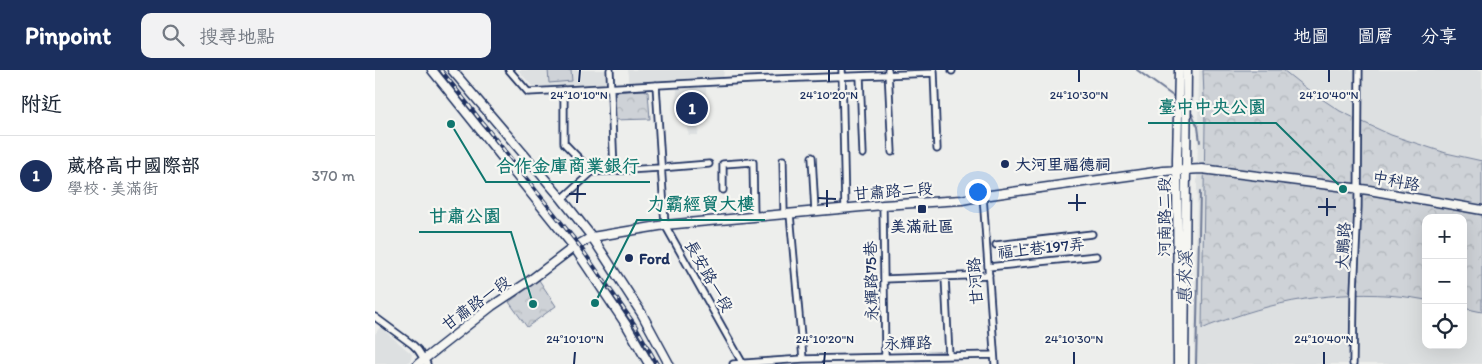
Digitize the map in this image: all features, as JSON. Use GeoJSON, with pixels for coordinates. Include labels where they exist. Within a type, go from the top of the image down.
{"type":"FeatureCollection","features":[{"type":"Feature","properties":{"kind":"street"},"geometry":{"type":"LineString","coordinates":[[452,70],[592,237],[642,314],[669,364]]}},
{"type":"Feature","properties":{"kind":"street"},"geometry":{"type":"LineString","coordinates":[[509,70],[528,92],[842,73],[860,76],[888,72],[934,72],[937,149]]}},
{"type":"Feature","properties":{"kind":"street"},"geometry":{"type":"LineString","coordinates":[[610,70],[614,171]]}},
{"type":"Feature","properties":{"kind":"street","name":"河南路二段"},"geometry":{"type":"LineString","coordinates":[[1179,70],[1184,364]]}},
{"type":"Feature","properties":{"kind":"street","name":"河南路二段"},"geometry":{"type":"LineString","coordinates":[[1178,364],[1181,170],[1187,70]]}},
{"type":"Feature","properties":{"kind":"street","name":"大鵬路"},"geometry":{"type":"LineString","coordinates":[[1353,364],[1359,70]]}},
{"type":"Feature","properties":{"kind":"street"},"geometry":{"type":"LineString","coordinates":[[437,72],[574,247],[627,326],[649,364]]}},
{"type":"Feature","properties":{"kind":"street"},"geometry":{"type":"LineString","coordinates":[[888,72],[892,152]]}},
{"type":"Feature","properties":{"kind":"street"},"geometry":{"type":"LineString","coordinates":[[842,73],[845,209]]}},
{"type":"Feature","properties":{"kind":"street"},"geometry":{"type":"LineString","coordinates":[[860,76],[863,154]]}},
{"type":"Feature","properties":{"kind":"street","name":"長安路一段"},"geometry":{"type":"LineString","coordinates":[[656,85],[665,225],[743,363]]}},
{"type":"Feature","properties":{"kind":"street"},"geometry":{"type":"LineString","coordinates":[[564,90],[565,143],[592,172]]}},
{"type":"Feature","properties":{"kind":"street"},"geometry":{"type":"LineString","coordinates":[[812,158],[815,212]]}},
{"type":"Feature","properties":{"kind":"street"},"geometry":{"type":"LineString","coordinates":[[783,160],[803,359]]}},
{"type":"Feature","properties":{"kind":"street"},"geometry":{"type":"LineString","coordinates":[[723,190],[723,164],[753,162],[754,217]]}},
{"type":"Feature","properties":{"kind":"street"},"geometry":{"type":"LineString","coordinates":[[562,200],[592,172],[709,164]]}},
{"type":"Feature","properties":{"kind":"street","name":"中科路"},"geometry":{"type":"LineString","coordinates":[[1181,170],[1202,169],[1358,189],[1482,210]]}},
{"type":"Feature","properties":{"kind":"street","name":"甘肅路二段"},"geometry":{"type":"LineString","coordinates":[[574,247],[592,237],[665,225],[883,205],[963,200],[1181,170]]}},
{"type":"Feature","properties":{"kind":"street","name":"甘河路"},"geometry":{"type":"LineString","coordinates":[[983,196],[995,364]]}},
{"type":"Feature","properties":{"kind":"street","name":"永輝路75巷"},"geometry":{"type":"LineString","coordinates":[[883,205],[885,358]]}},
{"type":"Feature","properties":{"kind":"street"},"geometry":{"type":"LineString","coordinates":[[996,245],[1092,234]]}},
{"type":"Feature","properties":{"kind":"street","name":"甘肅路一段"},"geometry":{"type":"LineString","coordinates":[[423,362],[492,306],[528,282],[574,247]]}},
{"type":"Feature","properties":{"kind":"street","name":"福上巷197弄"},"geometry":{"type":"LineString","coordinates":[[988,267],[1097,256]]}},
{"type":"Feature","properties":{"kind":"street"},"geometry":{"type":"LineString","coordinates":[[884,279],[989,276]]}},
{"type":"Feature","properties":{"kind":"street"},"geometry":{"type":"LineString","coordinates":[[945,277],[949,356]]}},
{"type":"Feature","properties":{"kind":"street"},"geometry":{"type":"LineString","coordinates":[[375,317],[413,345],[423,362]]}},
{"type":"Feature","properties":{"kind":"street","name":"永輝路"},"geometry":{"type":"LineString","coordinates":[[733,364],[803,359],[994,355]]}},
{"type":"Feature","properties":{"kind":"shaded area"},"geometry":{"type":"Polygon","coordinates":[[[518,70],[606,70],[606,82],[604,85],[533,87],[518,70]]]}},
{"type":"Feature","properties":{"kind":"shaded area"},"geometry":{"type":"Polygon","coordinates":[[[627,70],[724,70],[723,80],[628,85],[627,70]]]}},
{"type":"Feature","properties":{"kind":"shaded area"},"geometry":{"type":"Polygon","coordinates":[[[1199,70],[1482,70],[1482,364],[1194,364],[1199,70]]]}},
{"type":"Feature","properties":{"kind":"shaded area"},"geometry":{"type":"Polygon","coordinates":[[[706,87],[707,122],[703,126],[699,126],[698,135],[689,135],[676,103],[677,89],[706,87]]]}},
{"type":"Feature","properties":{"kind":"shaded area"},"geometry":{"type":"Polygon","coordinates":[[[380,327],[412,354],[411,360],[405,364],[375,364],[375,334],[380,327]]]}},
{"type":"Feature","properties":{"kind":"green space"},"geometry":{"type":"Polygon","coordinates":[[[548,70],[571,70],[572,81],[549,83],[548,70]]]}},
{"type":"Feature","properties":{"kind":"green space"},"geometry":{"type":"Polygon","coordinates":[[[1203,70],[1283,70],[1340,111],[1391,135],[1446,153],[1482,161],[1482,312],[1467,309],[1467,214],[1422,214],[1422,299],[1377,295],[1329,296],[1304,299],[1257,310],[1202,329],[1205,124],[1203,70]]]}},
{"type":"Feature","properties":{"kind":"green space"},"geometry":{"type":"Polygon","coordinates":[[[644,90],[648,92],[650,119],[613,120],[611,96],[614,92],[644,90]]]}},
{"type":"Feature","properties":{"kind":"green space"},"geometry":{"type":"Polygon","coordinates":[[[539,280],[556,306],[527,327],[509,302],[539,280]]]}},
{"type":"Feature","properties":{"kind":"waterway","name":"惠來溪"},"geometry":{"type":"LineString","coordinates":[[1137,70],[1173,96]]}},
{"type":"Feature","properties":{"kind":"waterway","name":"惠來溪"},"geometry":{"type":"LineString","coordinates":[[1192,114],[1198,127],[1200,142]]}},
{"type":"Feature","properties":{"kind":"waterway","name":"惠來溪"},"geometry":{"type":"LineString","coordinates":[[1196,364],[1200,192]]}},
{"type":"Feature","properties":{"kind":"railway"},"geometry":{"type":"LineString","coordinates":[[441,70],[579,245],[635,325],[657,364]]}},
{"type":"Feature","properties":{"kind":"place","name":"葳格高中國際部"},"geometry":{"type":"Point","coordinates":[692,108]}},
{"type":"Feature","properties":{"kind":"place","name":"合作金庫商業銀行"},"geometry":{"type":"Point","coordinates":[451,124]}},
{"type":"Feature","properties":{"kind":"place","name":"大河里福德祠"},"geometry":{"type":"Point","coordinates":[1005,164]}},
{"type":"Feature","properties":{"kind":"place","name":"臺中中央公園"},"geometry":{"type":"Point","coordinates":[1343,189]}},
{"type":"Feature","properties":{"kind":"place","name":"美滿社區"},"geometry":{"type":"Point","coordinates":[922,209]}},
{"type":"Feature","properties":{"kind":"place","name":"Ford"},"geometry":{"type":"Point","coordinates":[629,258]}},
{"type":"Feature","properties":{"kind":"place","name":"力霸經貿大樓"},"geometry":{"type":"Point","coordinates":[595,303]}},
{"type":"Feature","properties":{"kind":"place","name":"甘肅公園"},"geometry":{"type":"Point","coordinates":[533,304]}}]}
